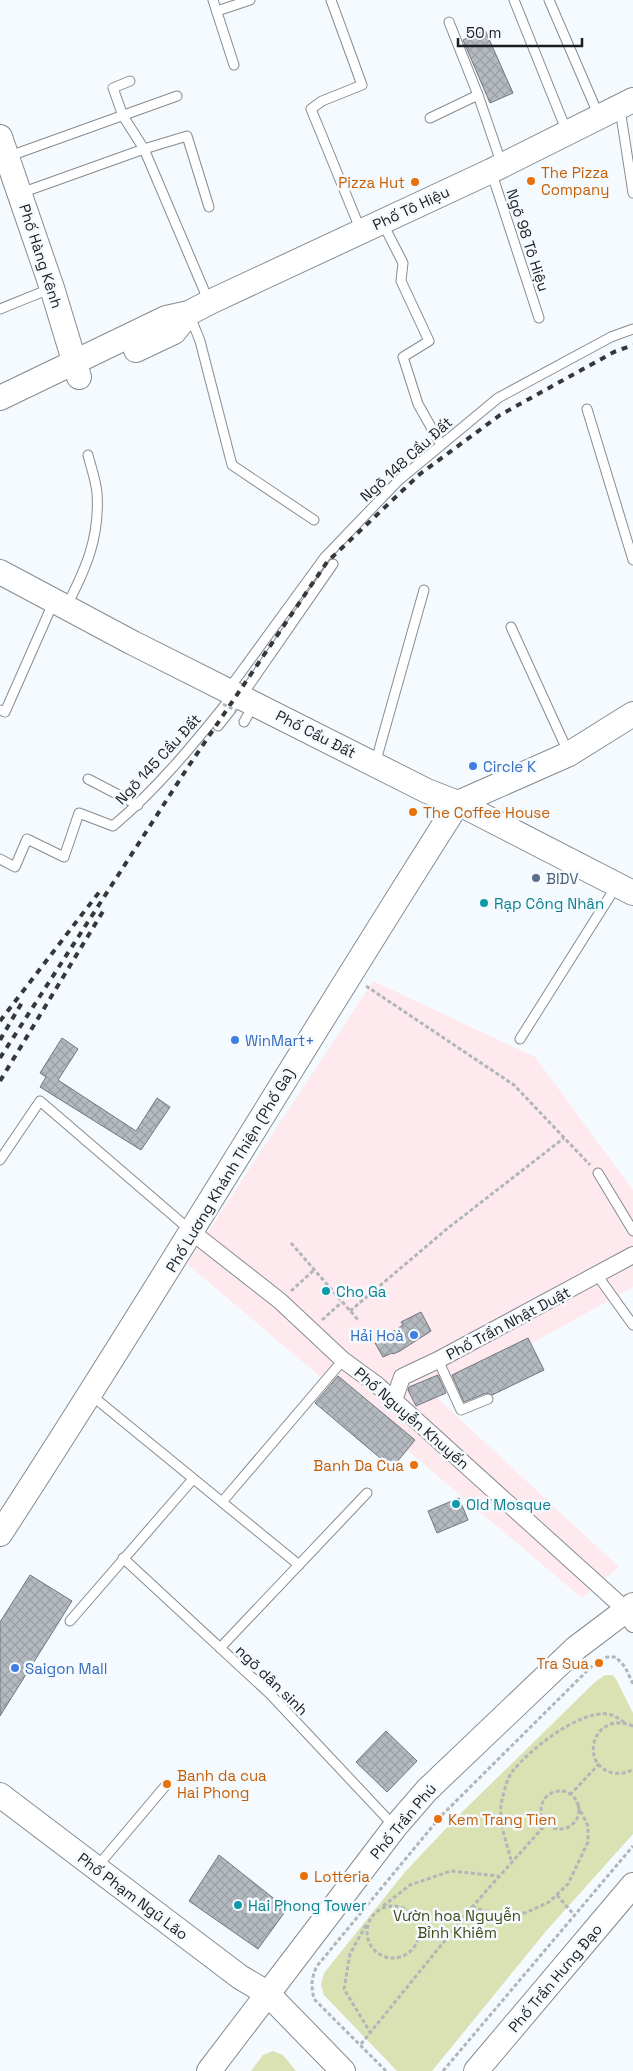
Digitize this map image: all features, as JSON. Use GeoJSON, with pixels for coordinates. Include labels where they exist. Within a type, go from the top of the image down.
{"type":"FeatureCollection","features":[{"type":"Feature","properties":{"kind":"main road","name":"Phố Tô Hiệu"},"geometry":{"type":"LineString","coordinates":[[0,414],[166,318],[189,314],[210,302],[496,168],[626,103]]}},
{"type":"Feature","properties":{"kind":"main road","name":"Phố Hàng Kênh"},"geometry":{"type":"LineString","coordinates":[[3,147],[52,288],[77,369]]}},
{"type":"Feature","properties":{"kind":"main road","name":"Phố Tô Hiệu"},"geometry":{"type":"LineString","coordinates":[[0,398],[77,369]]}},
{"type":"Feature","properties":{"kind":"main road","name":"Phố Cầu Đất"},"geometry":{"type":"LineString","coordinates":[[0,572],[238,704],[374,764],[458,804],[625,889]]}},
{"type":"Feature","properties":{"kind":"main road"},"geometry":{"type":"LineString","coordinates":[[458,804],[569,754],[633,714]]}},
{"type":"Feature","properties":{"kind":"main road","name":"Phố Lương Khánh Thiện (Phố Ga)"},"geometry":{"type":"LineString","coordinates":[[0,1534],[91,1394],[349,974],[458,804]]}},
{"type":"Feature","properties":{"kind":"main road","name":"Phố Trần Phú"},"geometry":{"type":"LineString","coordinates":[[209,2071],[395,1827],[427,1790],[576,1648],[631,1613]]}},
{"type":"Feature","properties":{"kind":"main road","name":"Phố Phạm Ngũ Lão"},"geometry":{"type":"LineString","coordinates":[[0,1795],[240,1977],[267,1994],[342,2071]]}},
{"type":"Feature","properties":{"kind":"main road","name":"Phố Trần Hưng Đạo"},"geometry":{"type":"LineString","coordinates":[[476,2071],[633,1885]]}},
{"type":"Feature","properties":{"kind":"street","name":"Phố Nguyễn Khuyến"},"geometry":{"type":"LineString","coordinates":[[192,1232],[280,1300],[344,1360],[376,1384],[631,1613]]}},
{"type":"Feature","properties":{"kind":"street","name":"Phố Trần Nhật Duật"},"geometry":{"type":"LineString","coordinates":[[376,1384],[402,1377],[438,1360],[633,1255]]}},
{"type":"Feature","properties":{"kind":"street"},"geometry":{"type":"LineString","coordinates":[[394,1400],[402,1377]]}},
{"type":"Feature","properties":{"kind":"lane"},"geometry":{"type":"LineString","coordinates":[[213,0],[234,65]]}},
{"type":"Feature","properties":{"kind":"lane"},"geometry":{"type":"LineString","coordinates":[[217,11],[250,0]]}},
{"type":"Feature","properties":{"kind":"lane"},"geometry":{"type":"LineString","coordinates":[[331,0],[362,85],[322,101],[311,109],[371,226],[403,264],[401,281],[429,341],[402,357],[418,404],[441,445]]}},
{"type":"Feature","properties":{"kind":"lane"},"geometry":{"type":"LineString","coordinates":[[514,0],[567,132]]}},
{"type":"Feature","properties":{"kind":"lane"},"geometry":{"type":"LineString","coordinates":[[548,0],[599,116]]}},
{"type":"Feature","properties":{"kind":"lane","name":"Ngõ 98 Tô Hiệu"},"geometry":{"type":"LineString","coordinates":[[449,22],[478,95],[496,168],[539,318]]}},
{"type":"Feature","properties":{"kind":"lane"},"geometry":{"type":"LineString","coordinates":[[130,81],[113,88],[123,116],[144,149],[210,302]]}},
{"type":"Feature","properties":{"kind":"lane"},"geometry":{"type":"LineString","coordinates":[[430,118],[478,95]]}},
{"type":"Feature","properties":{"kind":"lane"},"geometry":{"type":"LineString","coordinates":[[3,147],[123,116],[177,96]]}},
{"type":"Feature","properties":{"kind":"lane"},"geometry":{"type":"LineString","coordinates":[[626,103],[633,193]]}},
{"type":"Feature","properties":{"kind":"lane"},"geometry":{"type":"LineString","coordinates":[[20,193],[144,149],[187,136],[209,207]]}},
{"type":"Feature","properties":{"kind":"lane"},"geometry":{"type":"LineString","coordinates":[[0,309],[52,288]]}},
{"type":"Feature","properties":{"kind":"lane"},"geometry":{"type":"LineString","coordinates":[[189,314],[200,341],[232,465],[314,520]]}},
{"type":"Feature","properties":{"kind":"lane","name":"Ngõ 148 Cầu Đất"},"geometry":{"type":"LineString","coordinates":[[238,704],[325,557],[399,480],[498,398],[611,337],[633,329]]}},
{"type":"Feature","properties":{"kind":"lane"},"geometry":{"type":"LineString","coordinates":[[587,409],[633,560]]}},
{"type":"Feature","properties":{"kind":"lane"},"geometry":{"type":"LineString","coordinates":[[0,710],[5,712],[60,604],[80,579],[96,535],[97,492],[88,455]]}},
{"type":"Feature","properties":{"kind":"lane"},"geometry":{"type":"LineString","coordinates":[[218,726],[238,704],[333,564]]}},
{"type":"Feature","properties":{"kind":"lane"},"geometry":{"type":"LineString","coordinates":[[374,764],[424,590]]}},
{"type":"Feature","properties":{"kind":"lane"},"geometry":{"type":"LineString","coordinates":[[511,627],[569,754]]}},
{"type":"Feature","properties":{"kind":"lane","name":"Ngõ 145 Cầu Đất"},"geometry":{"type":"LineString","coordinates":[[0,859],[15,867],[27,838],[64,857],[79,814],[113,826],[138,805],[201,736],[229,700],[238,704]]}},
{"type":"Feature","properties":{"kind":"lane"},"geometry":{"type":"LineString","coordinates":[[88,779],[138,805]]}},
{"type":"Feature","properties":{"kind":"lane"},"geometry":{"type":"LineString","coordinates":[[520,1039],[625,889]]}},
{"type":"Feature","properties":{"kind":"lane"},"geometry":{"type":"LineString","coordinates":[[0,1160],[40,1101],[192,1232]]}},
{"type":"Feature","properties":{"kind":"lane"},"geometry":{"type":"LineString","coordinates":[[598,1173],[633,1231]]}},
{"type":"Feature","properties":{"kind":"lane"},"geometry":{"type":"LineString","coordinates":[[597,1275],[633,1325]]}},
{"type":"Feature","properties":{"kind":"lane"},"geometry":{"type":"LineString","coordinates":[[222,1502],[344,1360]]}},
{"type":"Feature","properties":{"kind":"lane"},"geometry":{"type":"LineString","coordinates":[[438,1360],[461,1410],[488,1399]]}},
{"type":"Feature","properties":{"kind":"lane"},"geometry":{"type":"LineString","coordinates":[[91,1394],[299,1565]]}},
{"type":"Feature","properties":{"kind":"lane"},"geometry":{"type":"LineString","coordinates":[[70,1621],[193,1479]]}},
{"type":"Feature","properties":{"kind":"lane"},"geometry":{"type":"LineString","coordinates":[[220,1648],[367,1493]]}},
{"type":"Feature","properties":{"kind":"lane","name":"ngõ dân sinh"},"geometry":{"type":"LineString","coordinates":[[123,1558],[270,1694],[395,1827]]}},
{"type":"Feature","properties":{"kind":"lane"},"geometry":{"type":"LineString","coordinates":[[96,1868],[167,1784]]}},
{"type":"Feature","properties":{"kind":"path"},"geometry":{"type":"LineString","coordinates":[[349,974],[514,1085],[598,1173]]}},
{"type":"Feature","properties":{"kind":"path"},"geometry":{"type":"LineString","coordinates":[[350,1311],[448,1228],[564,1138]]}},
{"type":"Feature","properties":{"kind":"path"},"geometry":{"type":"LineString","coordinates":[[291,1243],[358,1321]]}},
{"type":"Feature","properties":{"kind":"path"},"geometry":{"type":"LineString","coordinates":[[280,1300],[314,1270]]}},
{"type":"Feature","properties":{"kind":"path"},"geometry":{"type":"LineString","coordinates":[[312,1329],[342,1302]]}},
{"type":"Feature","properties":{"kind":"path"},"geometry":{"type":"LineString","coordinates":[[386,2071],[314,1999],[311,1987],[312,1976],[316,1966],[442,1816],[594,1665],[607,1657],[616,1657],[625,1666],[633,1684]]}},
{"type":"Feature","properties":{"kind":"path"},"geometry":{"type":"LineString","coordinates":[[512,1861],[503,1828],[501,1803],[510,1773],[537,1747],[564,1728],[594,1715],[608,1714],[617,1717],[624,1723]]}},
{"type":"Feature","properties":{"kind":"path"},"geometry":{"type":"LineString","coordinates":[[633,1726],[624,1723],[606,1726],[595,1739],[593,1747],[598,1764],[612,1773],[621,1774],[633,1769]]}},
{"type":"Feature","properties":{"kind":"path"},"geometry":{"type":"LineString","coordinates":[[570,1795],[598,1764]]}},
{"type":"Feature","properties":{"kind":"path"},"geometry":{"type":"LineString","coordinates":[[472,1906],[498,1915],[525,1913],[549,1902],[568,1884],[588,1842],[588,1826],[576,1802],[570,1795],[557,1792],[551,1793],[544,1800],[541,1812],[546,1824],[558,1829],[571,1826],[578,1814],[576,1802]]}},
{"type":"Feature","properties":{"kind":"path"},"geometry":{"type":"LineString","coordinates":[[361,2044],[472,1906],[546,1824]]}},
{"type":"Feature","properties":{"kind":"path"},"geometry":{"type":"LineString","coordinates":[[443,2071],[633,1846]]}},
{"type":"Feature","properties":{"kind":"path"},"geometry":{"type":"LineString","coordinates":[[370,2032],[344,1989],[350,1954],[368,1922],[380,1908],[410,1885],[451,1871],[498,1876]]}},
{"type":"Feature","properties":{"kind":"path"},"geometry":{"type":"LineString","coordinates":[[557,1895],[575,1916]]}},
{"type":"Feature","properties":{"kind":"path"},"geometry":{"type":"LineString","coordinates":[[368,1922],[366,1931],[370,1945],[376,1952],[393,1958],[411,1951],[417,1943],[420,1934],[416,1917],[409,1910],[398,1905],[380,1908]]}},
{"type":"Feature","properties":{"kind":"shaded area"},"geometry":{"type":"Polygon","coordinates":[[[373,981],[535,1057],[633,1190],[633,1287],[436,1397],[619,1567],[582,1598],[187,1264],[373,981]]]}},
{"type":"Feature","properties":{"kind":"green space","name":"Vườn hoa Nguyễn Bỉnh Khiêm"},"geometry":{"type":"Polygon","coordinates":[[[605,1675],[613,1675],[633,1713],[633,1834],[547,1930],[432,2071],[397,2071],[324,1995],[321,1985],[324,1973],[405,1872],[455,1819],[595,1682],[605,1675]]]}},
{"type":"Feature","properties":{"kind":"green space"},"geometry":{"type":"Polygon","coordinates":[[[273,2051],[283,2055],[296,2071],[251,2071],[263,2055],[273,2051]]]}},
{"type":"Feature","properties":{"kind":"building"},"geometry":{"type":"Polygon","coordinates":[[[485,30],[513,93],[490,103],[463,40],[485,30]]]}},
{"type":"Feature","properties":{"kind":"building"},"geometry":{"type":"Polygon","coordinates":[[[62,1038],[78,1049],[58,1080],[136,1131],[157,1098],[170,1107],[141,1150],[40,1087],[46,1077],[40,1073],[62,1038]]]}},
{"type":"Feature","properties":{"kind":"building"},"geometry":{"type":"Polygon","coordinates":[[[421,1312],[431,1331],[400,1351],[383,1357],[375,1343],[403,1325],[401,1322],[421,1312]]]}},
{"type":"Feature","properties":{"kind":"building"},"geometry":{"type":"Polygon","coordinates":[[[528,1338],[544,1370],[492,1395],[486,1393],[464,1402],[452,1375],[528,1338]]]}},
{"type":"Feature","properties":{"kind":"building"},"geometry":{"type":"Polygon","coordinates":[[[438,1375],[446,1393],[416,1406],[408,1390],[409,1387],[438,1375]]]}},
{"type":"Feature","properties":{"kind":"building"},"geometry":{"type":"Polygon","coordinates":[[[338,1376],[415,1440],[392,1468],[315,1403],[338,1376]]]}},
{"type":"Feature","properties":{"kind":"building"},"geometry":{"type":"Polygon","coordinates":[[[459,1498],[468,1520],[437,1533],[428,1511],[459,1498]]]}},
{"type":"Feature","properties":{"kind":"building","name":"Saigon Mall"},"geometry":{"type":"Polygon","coordinates":[[[30,1575],[72,1601],[0,1716],[0,1622],[30,1575]]]}},
{"type":"Feature","properties":{"kind":"building"},"geometry":{"type":"Polygon","coordinates":[[[386,1731],[417,1761],[387,1792],[356,1762],[386,1731]]]}},
{"type":"Feature","properties":{"kind":"building","name":"Hai Phong Tower"},"geometry":{"type":"Polygon","coordinates":[[[219,1855],[287,1909],[258,1949],[189,1901],[219,1855]]]}},
{"type":"Feature","properties":{"kind":"railway"},"geometry":{"type":"LineString","coordinates":[[0,1058],[188,767],[327,562],[420,474],[500,415],[614,352],[633,345]]}},
{"type":"Feature","properties":{"kind":"railway"},"geometry":{"type":"LineString","coordinates":[[0,1021],[100,891]]}},
{"type":"Feature","properties":{"kind":"railway"},"geometry":{"type":"LineString","coordinates":[[0,1081],[105,908]]}},
{"type":"Feature","properties":{"kind":"railway"},"geometry":{"type":"LineString","coordinates":[[0,1040],[24,999]]}},
{"type":"Feature","properties":{"kind":"place","name":"The Pizza Company"},"geometry":{"type":"Point","coordinates":[531,181]}},
{"type":"Feature","properties":{"kind":"place","name":"Pizza Hut"},"geometry":{"type":"Point","coordinates":[415,182]}},
{"type":"Feature","properties":{"kind":"place","name":"Circle K"},"geometry":{"type":"Point","coordinates":[473,766]}},
{"type":"Feature","properties":{"kind":"place","name":"The Coffee House"},"geometry":{"type":"Point","coordinates":[413,812]}},
{"type":"Feature","properties":{"kind":"place","name":"BIDV"},"geometry":{"type":"Point","coordinates":[536,878]}},
{"type":"Feature","properties":{"kind":"place","name":"Rạp Công Nhân"},"geometry":{"type":"Point","coordinates":[484,903]}},
{"type":"Feature","properties":{"kind":"place","name":"WinMart+"},"geometry":{"type":"Point","coordinates":[235,1040]}},
{"type":"Feature","properties":{"kind":"place","name":"Cho Ga"},"geometry":{"type":"Point","coordinates":[326,1291]}},
{"type":"Feature","properties":{"kind":"place","name":"Hải Hoà"},"geometry":{"type":"Point","coordinates":[414,1335]}},
{"type":"Feature","properties":{"kind":"place","name":"Banh Da Cua"},"geometry":{"type":"Point","coordinates":[414,1465]}},
{"type":"Feature","properties":{"kind":"place","name":"Old Mosque"},"geometry":{"type":"Point","coordinates":[456,1504]}},
{"type":"Feature","properties":{"kind":"place","name":"Tra Sua"},"geometry":{"type":"Point","coordinates":[599,1663]}},
{"type":"Feature","properties":{"kind":"place","name":"Saigon Mall"},"geometry":{"type":"Point","coordinates":[15,1668]}},
{"type":"Feature","properties":{"kind":"place","name":"Banh da cua Hai Phong"},"geometry":{"type":"Point","coordinates":[167,1784]}},
{"type":"Feature","properties":{"kind":"place","name":"Kem Trang Tien"},"geometry":{"type":"Point","coordinates":[438,1819]}},
{"type":"Feature","properties":{"kind":"place","name":"Lotteria"},"geometry":{"type":"Point","coordinates":[304,1876]}},
{"type":"Feature","properties":{"kind":"place","name":"Hai Phong Tower"},"geometry":{"type":"Point","coordinates":[238,1905]}}]}
